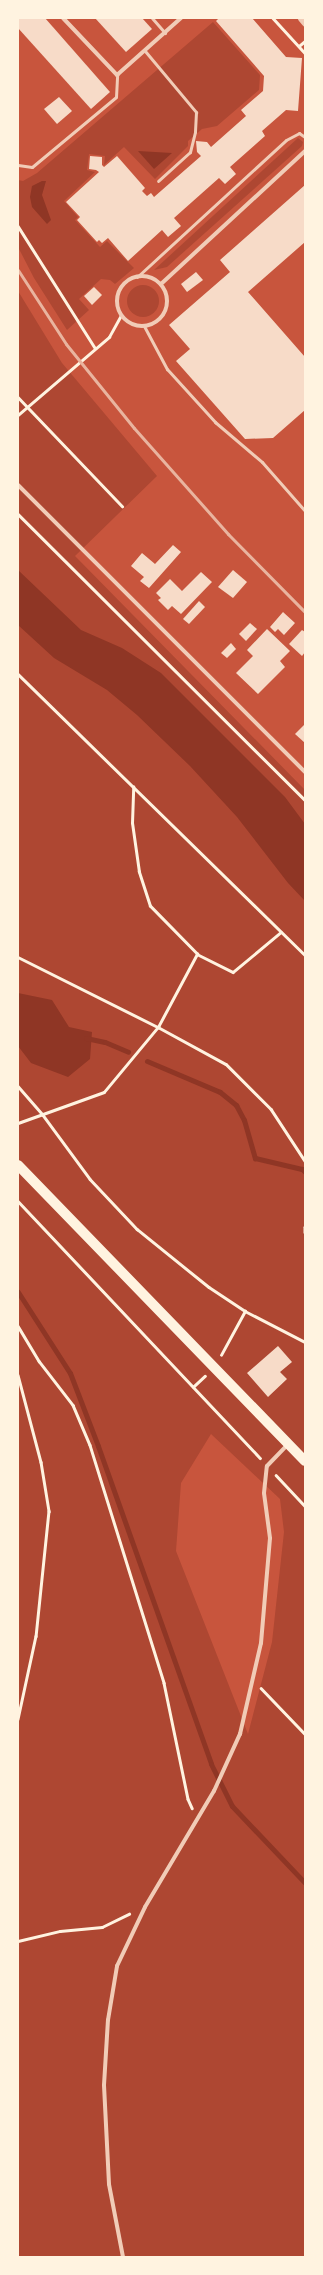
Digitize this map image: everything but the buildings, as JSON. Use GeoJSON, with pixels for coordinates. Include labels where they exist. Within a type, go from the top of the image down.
{"type":"FeatureCollection","features":[{"type":"Feature","properties":{"kind":"main road"},"geometry":{"type":"LineString","coordinates":[[18,1166],[305,1461]]}},
{"type":"Feature","properties":{"kind":"street"},"geometry":{"type":"LineString","coordinates":[[63,18],[117,74],[181,18]]}},
{"type":"Feature","properties":{"kind":"street"},"geometry":{"type":"LineString","coordinates":[[301,18],[305,23]]}},
{"type":"Feature","properties":{"kind":"street"},"geometry":{"type":"LineString","coordinates":[[161,284],[305,151]]}},
{"type":"Feature","properties":{"kind":"street"},"geometry":{"type":"LineString","coordinates":[[146,276],[161,284],[167,300],[166,311],[161,318],[152,324],[144,326],[135,325],[127,321],[121,314],[117,299],[121,288],[127,282],[137,277],[146,276]]}},
{"type":"Feature","properties":{"kind":"street"},"geometry":{"type":"LineString","coordinates":[[18,485],[305,772]]}},
{"type":"Feature","properties":{"kind":"street"},"geometry":{"type":"LineString","coordinates":[[123,2257],[109,2184],[104,2084],[108,2020],[117,1966],[145,1907],[214,1791],[240,1734],[261,1643],[270,1538],[264,1493],[267,1466],[288,1443]]}},
{"type":"Feature","properties":{"kind":"lane"},"geometry":{"type":"LineString","coordinates":[[152,18],[165,33]]}},
{"type":"Feature","properties":{"kind":"lane"},"geometry":{"type":"LineString","coordinates":[[145,50],[196,112],[195,132],[190,152],[158,181]]}},
{"type":"Feature","properties":{"kind":"lane"},"geometry":{"type":"LineString","coordinates":[[18,164],[32,167],[116,97],[117,74]]}},
{"type":"Feature","properties":{"kind":"lane"},"geometry":{"type":"LineString","coordinates":[[137,277],[286,140],[299,133],[305,137]]}},
{"type":"Feature","properties":{"kind":"lane"},"geometry":{"type":"LineString","coordinates":[[144,326],[167,369],[215,422],[262,462],[305,511]]}},
{"type":"Feature","properties":{"kind":"path"},"geometry":{"type":"LineString","coordinates":[[273,18],[305,52]]}},
{"type":"Feature","properties":{"kind":"path"},"geometry":{"type":"LineString","coordinates":[[299,46],[305,41]]}},
{"type":"Feature","properties":{"kind":"path"},"geometry":{"type":"LineString","coordinates":[[18,226],[95,348]]}},
{"type":"Feature","properties":{"kind":"path"},"geometry":{"type":"LineString","coordinates":[[18,415],[109,337],[121,314]]}},
{"type":"Feature","properties":{"kind":"path"},"geometry":{"type":"LineString","coordinates":[[18,397],[122,506]]}},
{"type":"Feature","properties":{"kind":"path"},"geometry":{"type":"LineString","coordinates":[[18,514],[305,800]]}},
{"type":"Feature","properties":{"kind":"path"},"geometry":{"type":"LineString","coordinates":[[18,674],[305,955]]}},
{"type":"Feature","properties":{"kind":"path"},"geometry":{"type":"LineString","coordinates":[[133,787],[133,830],[139,872],[150,906],[197,954],[234,972],[281,932]]}},
{"type":"Feature","properties":{"kind":"path"},"geometry":{"type":"LineString","coordinates":[[18,1123],[104,1092],[158,1027],[197,954]]}},
{"type":"Feature","properties":{"kind":"path"},"geometry":{"type":"LineString","coordinates":[[18,957],[158,1027],[226,1064],[271,1109],[305,1161]]}},
{"type":"Feature","properties":{"kind":"path"},"geometry":{"type":"LineString","coordinates":[[18,1086],[43,1115],[90,1179],[137,1229],[209,1288],[245,1312],[305,1342]]}},
{"type":"Feature","properties":{"kind":"path"},"geometry":{"type":"LineString","coordinates":[[18,1201],[305,1506]]}},
{"type":"Feature","properties":{"kind":"path"},"geometry":{"type":"LineString","coordinates":[[305,1227],[305,1232]]}},
{"type":"Feature","properties":{"kind":"path"},"geometry":{"type":"LineString","coordinates":[[220,1359],[245,1312]]}},
{"type":"Feature","properties":{"kind":"path"},"geometry":{"type":"LineString","coordinates":[[18,1326],[39,1361],[73,1405],[90,1445],[164,1683],[188,1799],[197,1818]]}},
{"type":"Feature","properties":{"kind":"path"},"geometry":{"type":"LineString","coordinates":[[18,1375],[41,1462],[49,1511],[36,1636],[18,1719]]}},
{"type":"Feature","properties":{"kind":"path"},"geometry":{"type":"LineString","coordinates":[[253,1680],[305,1734]]}},
{"type":"Feature","properties":{"kind":"path"},"geometry":{"type":"LineString","coordinates":[[18,1941],[60,1930],[102,1927],[145,1907]]}},
{"type":"Feature","properties":{"kind":"shaded area"},"geometry":{"type":"Polygon","coordinates":[[[213,22],[260,75],[259,90],[217,126],[202,129],[188,141],[188,146],[155,179],[124,147],[104,165],[105,156],[89,154],[87,170],[95,172],[64,201],[78,217],[75,220],[100,247],[107,241],[134,268],[115,284],[110,280],[101,279],[79,299],[89,310],[67,330],[34,278],[18,247],[18,180],[23,181],[37,173],[213,22]]]}},
{"type":"Feature","properties":{"kind":"shaded area"},"geometry":{"type":"Polygon","coordinates":[[[298,138],[303,142],[302,146],[167,267],[154,270],[298,138]]]}},
{"type":"Feature","properties":{"kind":"shaded area"},"geometry":{"type":"Polygon","coordinates":[[[138,151],[172,153],[154,169],[138,151]]]}},
{"type":"Feature","properties":{"kind":"shaded area"},"geometry":{"type":"Polygon","coordinates":[[[42,181],[46,181],[42,195],[51,220],[47,224],[32,207],[30,197],[32,186],[42,181]]]}},
{"type":"Feature","properties":{"kind":"shaded area"},"geometry":{"type":"Polygon","coordinates":[[[140,285],[146,285],[156,292],[159,301],[158,307],[152,314],[146,317],[140,317],[130,310],[127,304],[127,298],[134,288],[140,285]]]}},
{"type":"Feature","properties":{"kind":"shaded area"},"geometry":{"type":"Polygon","coordinates":[[[18,291],[62,363],[157,476],[75,556],[305,790],[305,2257],[18,2257],[18,291]],[[211,1434],[181,1483],[176,1551],[248,1734],[272,1642],[284,1532],[280,1499],[211,1434]]]}},
{"type":"Feature","properties":{"kind":"shaded area"},"geometry":{"type":"Polygon","coordinates":[[[18,570],[81,630],[122,648],[161,673],[285,797],[305,824],[305,901],[288,883],[237,817],[190,766],[137,715],[107,690],[54,658],[18,625],[18,570]]]}},
{"type":"Feature","properties":{"kind":"shaded area"},"geometry":{"type":"Polygon","coordinates":[[[18,993],[52,1000],[69,1027],[92,1032],[90,1059],[68,1077],[31,1063],[18,1046],[18,993]]]}},
{"type":"Feature","properties":{"kind":"waterway"},"geometry":{"type":"LineString","coordinates":[[86,1038],[105,1042],[128,1052]]}},
{"type":"Feature","properties":{"kind":"waterway"},"geometry":{"type":"LineString","coordinates":[[147,1061],[220,1092],[236,1105],[244,1120],[255,1158],[302,1169],[305,1172]]}},
{"type":"Feature","properties":{"kind":"waterway"},"geometry":{"type":"LineString","coordinates":[[18,1292],[70,1373],[98,1446],[211,1764],[232,1806],[305,1883]]}},
{"type":"Feature","properties":{"kind":"railway"},"geometry":{"type":"LineString","coordinates":[[18,270],[66,344],[134,428],[228,534],[305,612]]}}]}
